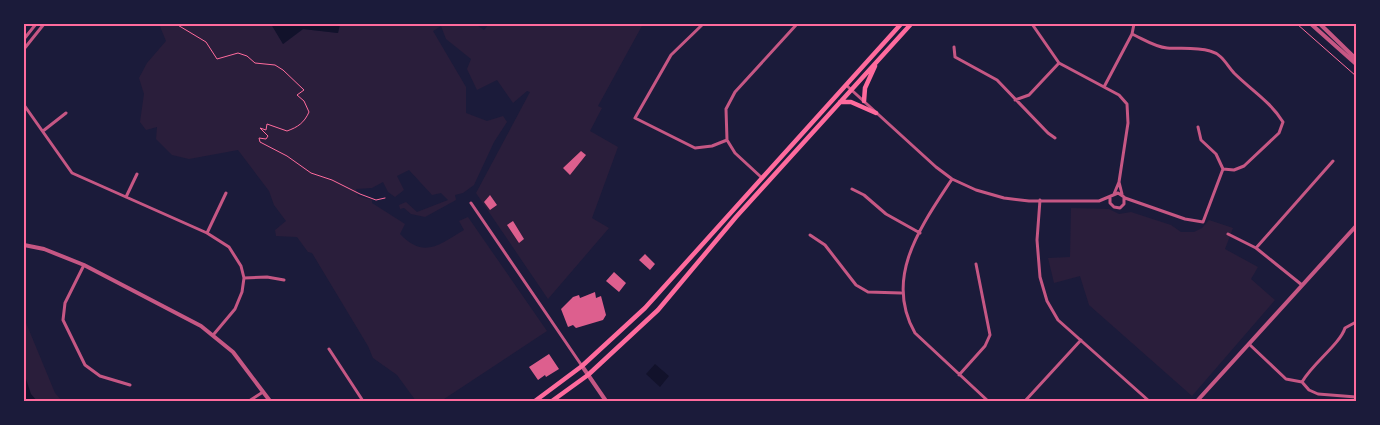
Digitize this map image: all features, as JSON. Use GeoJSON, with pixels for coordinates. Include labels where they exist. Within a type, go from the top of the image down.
{"type":"FeatureCollection","features":[{"type":"Feature","properties":{"kind":"main road"},"geometry":{"type":"LineString","coordinates":[[535,401],[582,366],[644,308],[901,24]]}},
{"type":"Feature","properties":{"kind":"main road"},"geometry":{"type":"LineString","coordinates":[[552,401],[588,375],[658,310],[742,210],[912,24]]}},
{"type":"Feature","properties":{"kind":"main road"},"geometry":{"type":"LineString","coordinates":[[864,101],[865,88],[878,60]]}},
{"type":"Feature","properties":{"kind":"main road"},"geometry":{"type":"LineString","coordinates":[[840,102],[851,102],[876,113]]}},
{"type":"Feature","properties":{"kind":"street"},"geometry":{"type":"LineString","coordinates":[[24,39],[36,24]]}},
{"type":"Feature","properties":{"kind":"street"},"geometry":{"type":"LineString","coordinates":[[24,49],[44,24]]}},
{"type":"Feature","properties":{"kind":"street"},"geometry":{"type":"LineString","coordinates":[[703,24],[671,55],[635,118],[695,148],[712,146],[727,140]]}},
{"type":"Feature","properties":{"kind":"street"},"geometry":{"type":"LineString","coordinates":[[761,177],[735,153],[727,140],[726,109],[735,92],[796,24]]}},
{"type":"Feature","properties":{"kind":"street"},"geometry":{"type":"LineString","coordinates":[[846,85],[929,161],[952,178],[994,196],[1020,200],[1099,201],[1110,198],[1114,194],[1119,182],[1128,110],[1121,96],[1059,63],[1032,24]]}},
{"type":"Feature","properties":{"kind":"street"},"geometry":{"type":"LineString","coordinates":[[1104,87],[1132,34],[1134,24]]}},
{"type":"Feature","properties":{"kind":"street"},"geometry":{"type":"LineString","coordinates":[[1311,24],[1356,64]]}},
{"type":"Feature","properties":{"kind":"street"},"geometry":{"type":"LineString","coordinates":[[1320,24],[1356,58]]}},
{"type":"Feature","properties":{"kind":"street"},"geometry":{"type":"LineString","coordinates":[[1132,34],[1154,45],[1166,48],[1198,48],[1218,53],[1235,74],[1263,97],[1279,116],[1283,122],[1279,133],[1244,166],[1234,170],[1223,169]]}},
{"type":"Feature","properties":{"kind":"street"},"geometry":{"type":"LineString","coordinates":[[954,47],[955,57],[997,80],[1048,134],[1056,138]]}},
{"type":"Feature","properties":{"kind":"street"},"geometry":{"type":"LineString","coordinates":[[1015,100],[1028,95],[1059,63]]}},
{"type":"Feature","properties":{"kind":"street"},"geometry":{"type":"LineString","coordinates":[[24,106],[72,173],[207,234],[229,247],[236,256],[244,278],[239,301],[214,334]]}},
{"type":"Feature","properties":{"kind":"street"},"geometry":{"type":"LineString","coordinates":[[43,131],[66,112]]}},
{"type":"Feature","properties":{"kind":"street"},"geometry":{"type":"LineString","coordinates":[[1114,194],[1123,196],[1136,204],[1203,222],[1223,169],[1216,154],[1201,140],[1198,128]]}},
{"type":"Feature","properties":{"kind":"street"},"geometry":{"type":"LineString","coordinates":[[1256,248],[1333,161]]}},
{"type":"Feature","properties":{"kind":"street"},"geometry":{"type":"LineString","coordinates":[[126,197],[137,174]]}},
{"type":"Feature","properties":{"kind":"street"},"geometry":{"type":"LineString","coordinates":[[952,178],[920,233],[904,271],[901,293],[910,324],[915,333],[988,401]]}},
{"type":"Feature","properties":{"kind":"street"},"geometry":{"type":"LineString","coordinates":[[1119,182],[1124,205]]}},
{"type":"Feature","properties":{"kind":"street"},"geometry":{"type":"LineString","coordinates":[[852,189],[864,194],[886,214],[920,233]]}},
{"type":"Feature","properties":{"kind":"street"},"geometry":{"type":"LineString","coordinates":[[207,234],[226,193]]}},
{"type":"Feature","properties":{"kind":"street"},"geometry":{"type":"LineString","coordinates":[[1110,198],[1111,205]]}},
{"type":"Feature","properties":{"kind":"street"},"geometry":{"type":"LineString","coordinates":[[1040,200],[1037,240],[1040,277],[1047,300],[1058,320],[1148,401]]}},
{"type":"Feature","properties":{"kind":"street"},"geometry":{"type":"LineString","coordinates":[[1099,201],[1117,208],[1136,204]]}},
{"type":"Feature","properties":{"kind":"street"},"geometry":{"type":"LineString","coordinates":[[471,203],[606,401]]}},
{"type":"Feature","properties":{"kind":"street"},"geometry":{"type":"LineString","coordinates":[[1197,401],[1356,226]]}},
{"type":"Feature","properties":{"kind":"street"},"geometry":{"type":"LineString","coordinates":[[1228,234],[1256,248],[1302,285]]}},
{"type":"Feature","properties":{"kind":"street"},"geometry":{"type":"LineString","coordinates":[[810,235],[825,245],[856,285],[868,292],[901,293]]}},
{"type":"Feature","properties":{"kind":"street"},"geometry":{"type":"LineString","coordinates":[[24,245],[44,249],[84,265],[214,334],[240,360],[270,401]]}},
{"type":"Feature","properties":{"kind":"street"},"geometry":{"type":"LineString","coordinates":[[959,375],[985,346],[990,335],[976,264]]}},
{"type":"Feature","properties":{"kind":"street"},"geometry":{"type":"LineString","coordinates":[[84,265],[65,304],[63,320],[85,365],[100,376],[130,385]]}},
{"type":"Feature","properties":{"kind":"street"},"geometry":{"type":"LineString","coordinates":[[244,278],[267,277],[284,280]]}},
{"type":"Feature","properties":{"kind":"street"},"geometry":{"type":"LineString","coordinates":[[1302,382],[1311,368],[1331,346],[1342,338],[1345,328],[1356,322]]}},
{"type":"Feature","properties":{"kind":"street"},"geometry":{"type":"LineString","coordinates":[[1025,401],[1081,340]]}},
{"type":"Feature","properties":{"kind":"street"},"geometry":{"type":"LineString","coordinates":[[1249,344],[1283,378],[1302,382],[1313,392],[1356,397]]}},
{"type":"Feature","properties":{"kind":"street"},"geometry":{"type":"LineString","coordinates":[[329,349],[363,401]]}},
{"type":"Feature","properties":{"kind":"street"},"geometry":{"type":"LineString","coordinates":[[249,401],[263,392]]}},
{"type":"Feature","properties":{"kind":"path"},"geometry":{"type":"LineString","coordinates":[[176,24],[194,32],[206,42],[217,59],[238,53],[247,56],[255,63],[275,65],[304,90],[296,95],[306,104],[309,112],[301,125],[287,131],[267,124],[266,130],[260,128],[268,136],[266,139],[259,138],[260,142],[287,156],[310,173],[332,180],[376,200],[385,198]]}},
{"type":"Feature","properties":{"kind":"path"},"geometry":{"type":"LineString","coordinates":[[1297,24],[1356,76]]}},
{"type":"Feature","properties":{"kind":"shaded area"},"geometry":{"type":"Polygon","coordinates":[[[159,24],[271,24],[283,44],[303,29],[338,33],[340,24],[475,24],[484,30],[489,24],[594,26],[595,24],[643,24],[598,106],[602,108],[590,131],[618,147],[592,218],[609,228],[548,299],[476,193],[530,92],[527,91],[513,103],[497,80],[477,90],[467,69],[471,59],[446,39],[441,26],[433,31],[466,87],[466,113],[487,121],[503,116],[507,122],[494,142],[474,185],[463,193],[455,195],[456,200],[425,217],[411,214],[404,208],[400,209],[399,205],[406,202],[417,212],[448,200],[441,193],[432,195],[409,170],[397,176],[404,190],[395,197],[388,192],[383,182],[372,188],[356,189],[358,196],[372,200],[372,203],[405,224],[400,234],[409,242],[424,248],[439,244],[464,230],[459,221],[468,217],[547,331],[441,401],[416,401],[397,375],[373,358],[368,346],[312,253],[308,252],[297,237],[276,236],[275,230],[286,221],[274,205],[269,191],[238,150],[189,159],[172,155],[156,139],[157,127],[146,130],[140,122],[144,94],[139,78],[147,63],[166,41],[159,24]]]}},
{"type":"Feature","properties":{"kind":"shaded area"},"geometry":{"type":"Polygon","coordinates":[[[271,24],[340,24],[338,33],[303,29],[283,44],[271,24]]]}},
{"type":"Feature","properties":{"kind":"shaded area"},"geometry":{"type":"Polygon","coordinates":[[[1071,208],[1109,209],[1119,214],[1131,212],[1171,225],[1181,232],[1194,232],[1202,228],[1209,220],[1233,228],[1225,249],[1258,267],[1251,279],[1275,300],[1192,396],[1089,305],[1080,276],[1054,283],[1048,258],[1070,257],[1071,208]]]}},
{"type":"Feature","properties":{"kind":"shaded area"},"geometry":{"type":"Polygon","coordinates":[[[24,318],[55,393],[62,401],[24,401],[24,318]]]}},
{"type":"Feature","properties":{"kind":"shaded area"},"geometry":{"type":"Polygon","coordinates":[[[655,364],[669,376],[660,387],[646,374],[655,364]]]}},
{"type":"Feature","properties":{"kind":"shaded area"},"geometry":{"type":"Polygon","coordinates":[[[24,373],[31,394],[37,401],[24,401],[24,373]]]}},
{"type":"Feature","properties":{"kind":"building"},"geometry":{"type":"Polygon","coordinates":[[[581,151],[586,155],[570,175],[563,168],[581,151]]]}},
{"type":"Feature","properties":{"kind":"building"},"geometry":{"type":"Polygon","coordinates":[[[490,195],[497,205],[490,210],[484,202],[490,195]]]}},
{"type":"Feature","properties":{"kind":"building"},"geometry":{"type":"Polygon","coordinates":[[[513,221],[524,239],[519,243],[507,225],[513,221]]]}},
{"type":"Feature","properties":{"kind":"building"},"geometry":{"type":"Polygon","coordinates":[[[645,254],[655,264],[650,270],[639,260],[645,254]]]}},
{"type":"Feature","properties":{"kind":"building"},"geometry":{"type":"Polygon","coordinates":[[[614,272],[626,283],[619,292],[606,281],[614,272]]]}},
{"type":"Feature","properties":{"kind":"building"},"geometry":{"type":"Polygon","coordinates":[[[595,292],[596,298],[601,296],[606,315],[603,320],[576,328],[573,325],[568,327],[561,309],[573,297],[579,295],[580,298],[595,292]]]}},
{"type":"Feature","properties":{"kind":"building"},"geometry":{"type":"Polygon","coordinates":[[[549,354],[559,369],[538,380],[529,367],[549,354]]]}}]}
